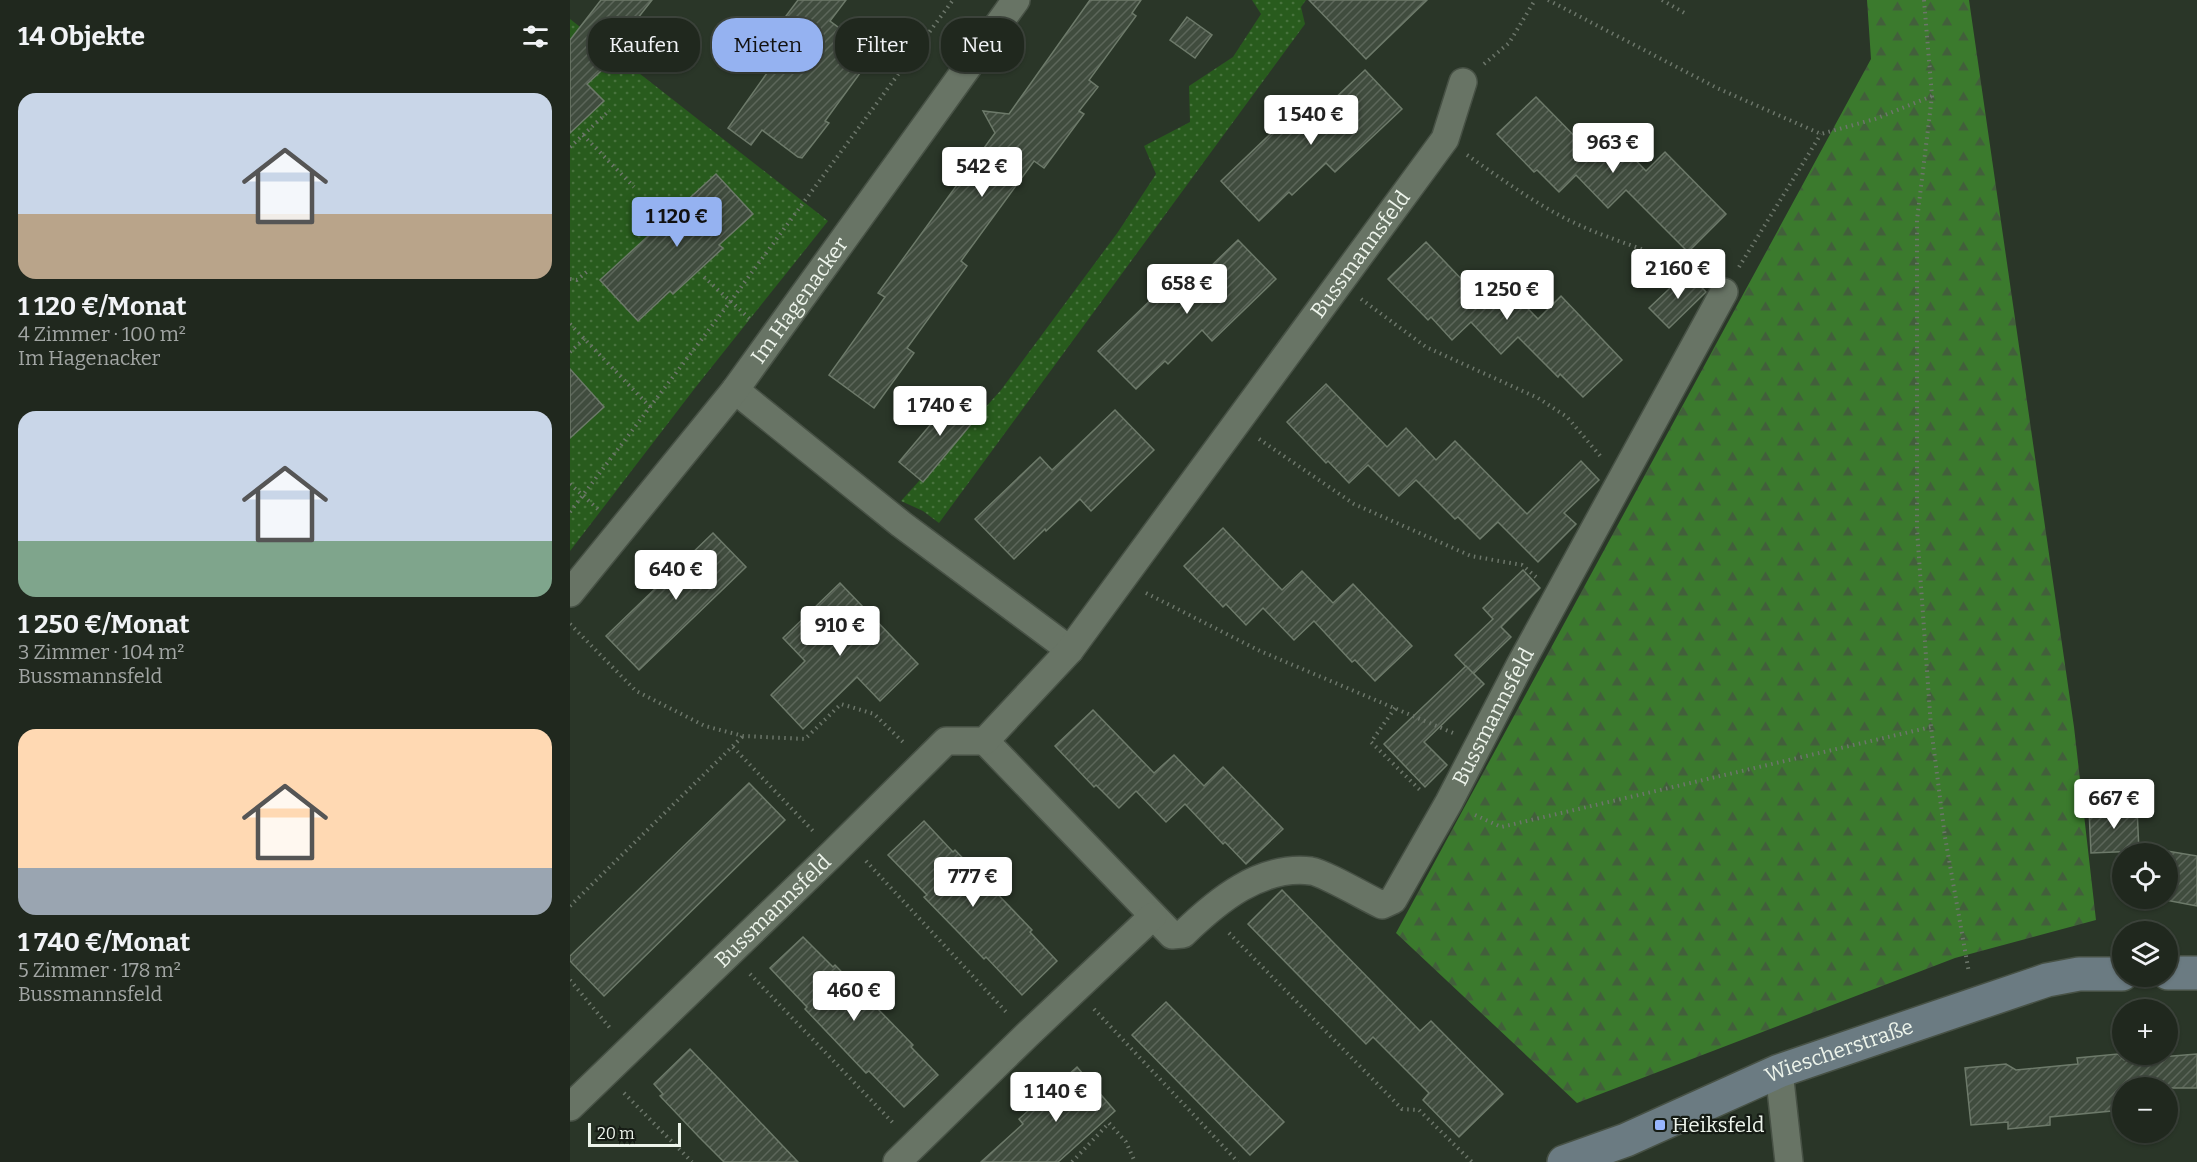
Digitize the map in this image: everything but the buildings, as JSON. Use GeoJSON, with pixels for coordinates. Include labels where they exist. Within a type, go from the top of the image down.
{"type":"FeatureCollection","features":[{"type":"Feature","properties":{"kind":"main road"},"geometry":{"type":"LineString","coordinates":[[2178,974],[2197,973]]}},
{"type":"Feature","properties":{"kind":"main road","name":"Wiescherstraße"},"geometry":{"type":"LineString","coordinates":[[1564,1162],[1626,1140],[1779,1071],[2047,980],[2079,974],[2112,974]]}},
{"type":"Feature","properties":{"kind":"street","name":"Im Hagenacker"},"geometry":{"type":"LineString","coordinates":[[570,593],[735,390],[1016,0]]}},
{"type":"Feature","properties":{"kind":"street","name":"Bussmannsfeld"},"geometry":{"type":"LineString","coordinates":[[985,741],[1070,650],[1444,139],[1463,82]]}},
{"type":"Feature","properties":{"kind":"street","name":"Bussmannsfeld"},"geometry":{"type":"LineString","coordinates":[[570,1107],[946,741],[985,741],[1172,935],[1183,934],[1207,911],[1244,885],[1278,872],[1313,871],[1382,905],[1393,900],[1446,807],[1558,595],[1724,292]]}},
{"type":"Feature","properties":{"kind":"street"},"geometry":{"type":"LineString","coordinates":[[735,390],[901,524],[1070,650]]}},
{"type":"Feature","properties":{"kind":"street"},"geometry":{"type":"LineString","coordinates":[[905,1153],[1153,916]]}},
{"type":"Feature","properties":{"kind":"street"},"geometry":{"type":"LineString","coordinates":[[1779,1071],[1789,1162]]}},
{"type":"Feature","properties":{"kind":"path"},"geometry":{"type":"LineString","coordinates":[[570,512],[651,408],[953,0]]}},
{"type":"Feature","properties":{"kind":"path"},"geometry":{"type":"LineString","coordinates":[[1463,82],[1509,43],[1535,0]]}},
{"type":"Feature","properties":{"kind":"path"},"geometry":{"type":"LineString","coordinates":[[1548,0],[1717,88],[1821,134],[1875,119],[1932,96]]}},
{"type":"Feature","properties":{"kind":"path"},"geometry":{"type":"LineString","coordinates":[[1662,0],[1686,14]]}},
{"type":"Feature","properties":{"kind":"path"},"geometry":{"type":"LineString","coordinates":[[1924,0],[1932,96],[1917,220],[1917,530],[1931,727],[1945,837],[1970,980],[1972,1005]]}},
{"type":"Feature","properties":{"kind":"path"},"geometry":{"type":"LineString","coordinates":[[570,147],[610,110]]}},
{"type":"Feature","properties":{"kind":"path"},"geometry":{"type":"LineString","coordinates":[[1444,139],[1549,210],[1588,229],[1647,250],[1690,270],[1724,292],[1821,134]]}},
{"type":"Feature","properties":{"kind":"path"},"geometry":{"type":"LineString","coordinates":[[583,135],[634,187]]}},
{"type":"Feature","properties":{"kind":"path"},"geometry":{"type":"LineString","coordinates":[[570,279],[577,280],[590,269]]}},
{"type":"Feature","properties":{"kind":"path"},"geometry":{"type":"LineString","coordinates":[[704,277],[773,338]]}},
{"type":"Feature","properties":{"kind":"path"},"geometry":{"type":"LineString","coordinates":[[1339,282],[1426,347],[1538,398],[1567,417],[1621,480]]}},
{"type":"Feature","properties":{"kind":"path"},"geometry":{"type":"LineString","coordinates":[[570,324],[651,408]]}},
{"type":"Feature","properties":{"kind":"path"},"geometry":{"type":"LineString","coordinates":[[570,352],[584,339]]}},
{"type":"Feature","properties":{"kind":"path"},"geometry":{"type":"LineString","coordinates":[[1236,424],[1354,504],[1471,556],[1522,566],[1558,595]]}},
{"type":"Feature","properties":{"kind":"path"},"geometry":{"type":"LineString","coordinates":[[570,484],[621,530]]}},
{"type":"Feature","properties":{"kind":"path"},"geometry":{"type":"LineString","coordinates":[[1122,580],[1260,651],[1479,744]]}},
{"type":"Feature","properties":{"kind":"path"},"geometry":{"type":"LineString","coordinates":[[570,624],[636,691],[705,726],[743,736],[805,739],[841,704],[874,714],[923,763]]}},
{"type":"Feature","properties":{"kind":"path"},"geometry":{"type":"LineString","coordinates":[[1395,708],[1371,742],[1446,807],[1501,827],[1931,727]]}},
{"type":"Feature","properties":{"kind":"path"},"geometry":{"type":"LineString","coordinates":[[570,906],[743,736]]}},
{"type":"Feature","properties":{"kind":"path"},"geometry":{"type":"LineString","coordinates":[[733,747],[840,846],[1027,1035]]}},
{"type":"Feature","properties":{"kind":"path"},"geometry":{"type":"LineString","coordinates":[[1207,911],[1402,1109],[1419,1110],[1472,1162]]}},
{"type":"Feature","properties":{"kind":"path"},"geometry":{"type":"LineString","coordinates":[[729,952],[905,1153]]}},
{"type":"Feature","properties":{"kind":"path"},"geometry":{"type":"LineString","coordinates":[[570,980],[629,1050]]}},
{"type":"Feature","properties":{"kind":"path"},"geometry":{"type":"LineString","coordinates":[[1076,989],[1238,1162]]}},
{"type":"Feature","properties":{"kind":"path"},"geometry":{"type":"LineString","coordinates":[[604,1074],[692,1162]]}},
{"type":"Feature","properties":{"kind":"path"},"geometry":{"type":"LineString","coordinates":[[1072,1162],[1109,1123],[1126,1142],[1135,1162]]}},
{"type":"Feature","properties":{"kind":"green space"},"geometry":{"type":"Polygon","coordinates":[[[1252,0],[1306,0],[1301,7],[1305,24],[939,523],[923,511],[901,501],[1001,390],[1118,232],[1156,174],[1144,146],[1190,122],[1189,86],[1233,57],[1261,14],[1252,0]]]}},
{"type":"Feature","properties":{"kind":"green space"},"geometry":{"type":"Polygon","coordinates":[[[1867,0],[1969,0],[2074,727],[2096,920],[1955,958],[1577,1103],[1396,933],[1871,59],[1867,0]]]}},
{"type":"Feature","properties":{"kind":"green space"},"geometry":{"type":"Polygon","coordinates":[[[570,19],[588,33],[588,72],[638,72],[828,221],[695,388],[570,551],[570,19]]]}},
{"type":"Feature","properties":{"kind":"place","name":"Heiksfeld"},"geometry":{"type":"Point","coordinates":[1660,1125]}}]}
